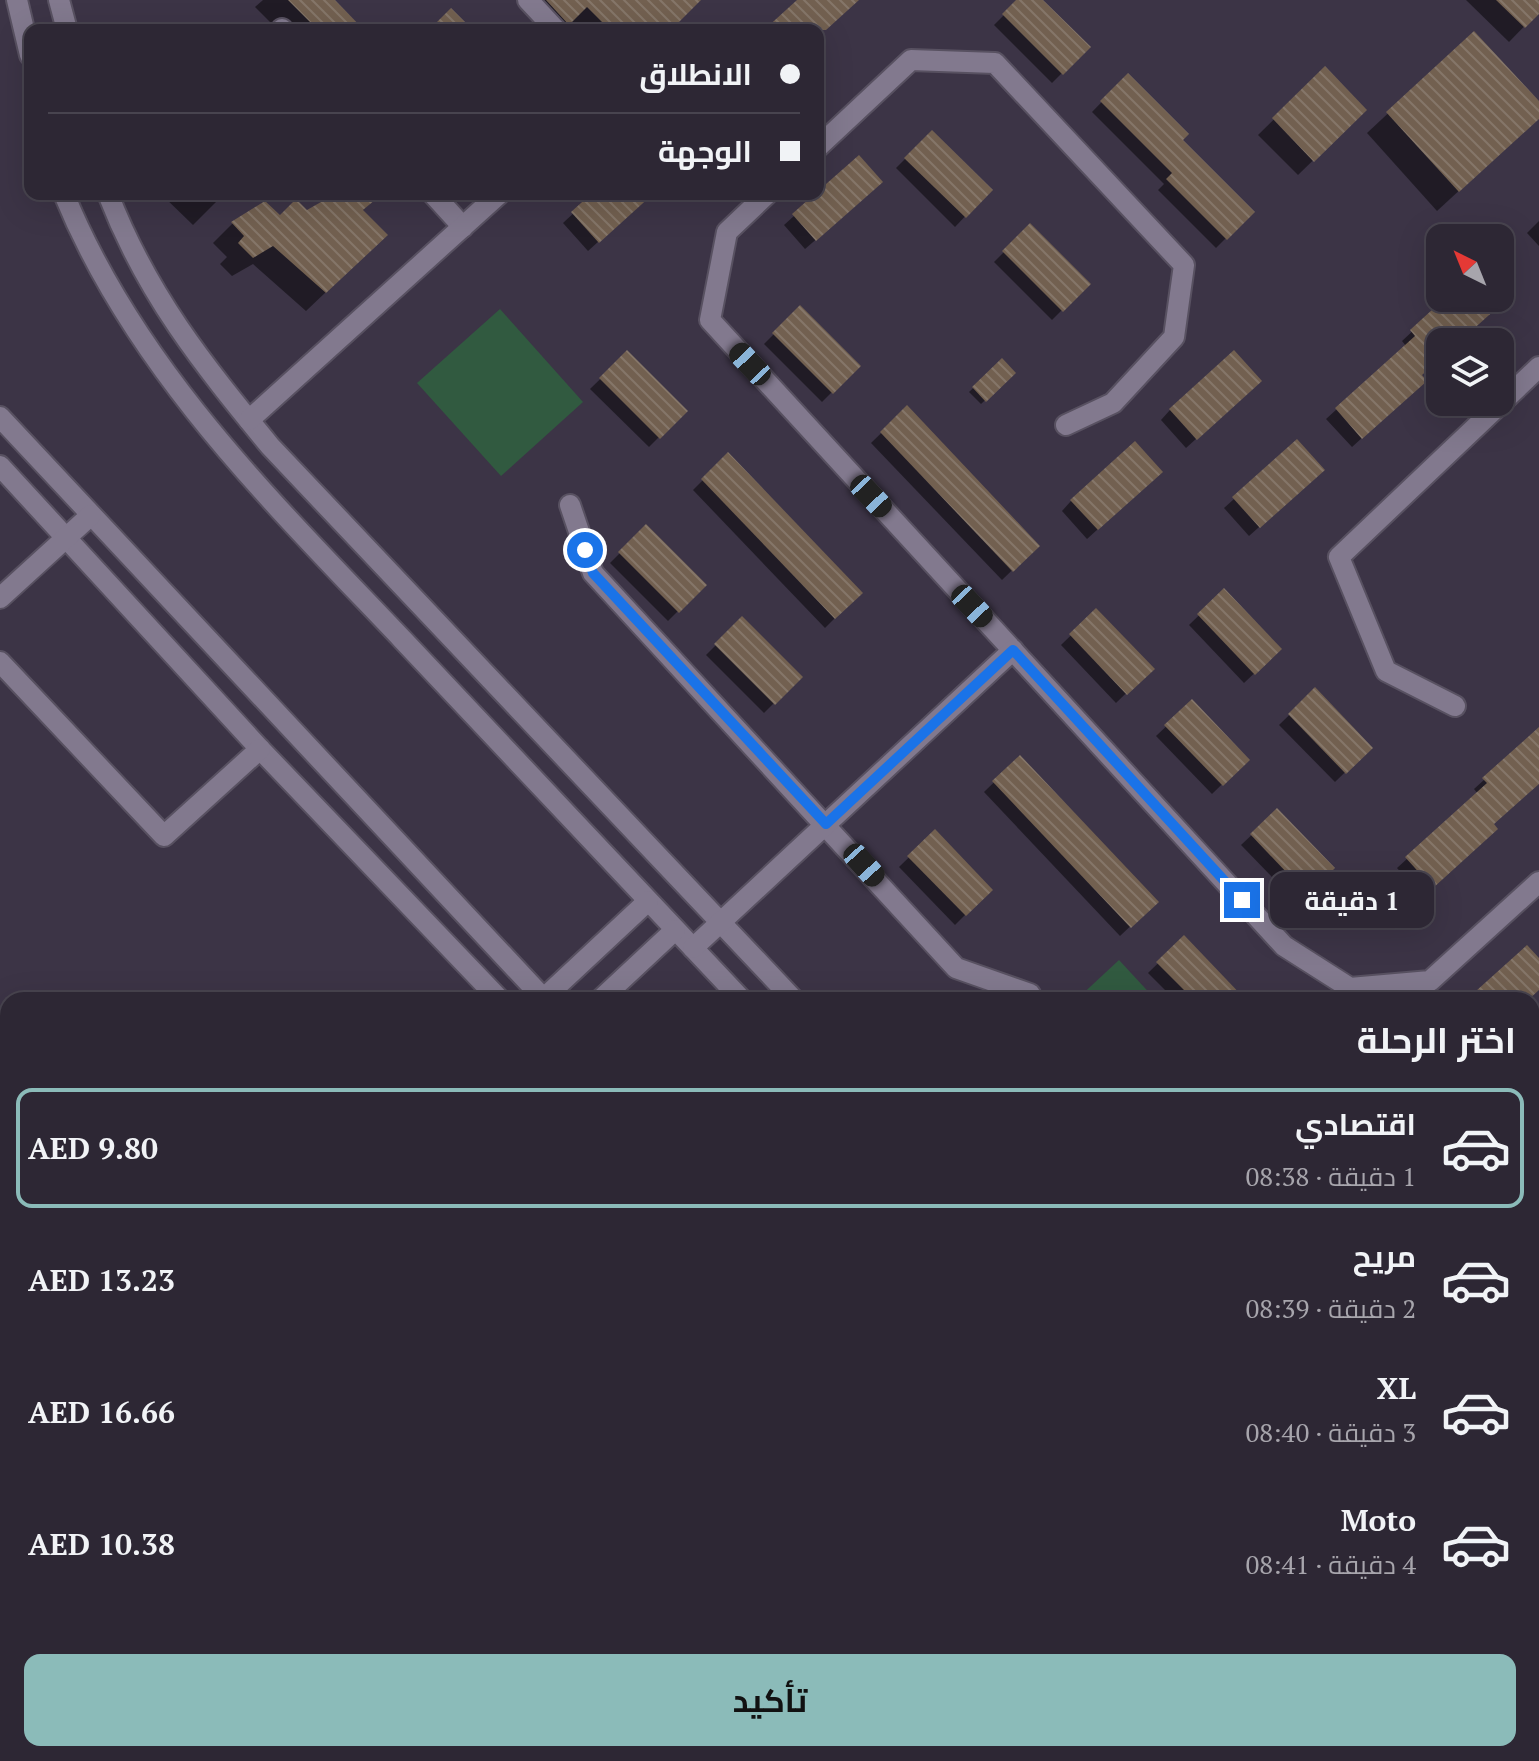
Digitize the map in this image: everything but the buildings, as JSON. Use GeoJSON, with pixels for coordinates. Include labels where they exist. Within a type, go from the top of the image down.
{"type":"FeatureCollection","features":[{"type":"Feature","properties":{"kind":"street"},"geometry":{"type":"LineString","coordinates":[[17,0],[24,30]]}},
{"type":"Feature","properties":{"kind":"street"},"geometry":{"type":"LineString","coordinates":[[59,0],[65,24]]}},
{"type":"Feature","properties":{"kind":"street"},"geometry":{"type":"LineString","coordinates":[[528,0],[550,24]]}},
{"type":"Feature","properties":{"kind":"street"},"geometry":{"type":"LineString","coordinates":[[824,141],[911,60],[995,63],[1184,265],[1174,337],[1113,403],[1066,425]]}},
{"type":"Feature","properties":{"kind":"street"},"geometry":{"type":"LineString","coordinates":[[67,200],[100,272],[132,327],[241,468],[734,992]]}},
{"type":"Feature","properties":{"kind":"street"},"geometry":{"type":"LineString","coordinates":[[110,200],[131,251],[162,306],[249,420],[786,992]]}},
{"type":"Feature","properties":{"kind":"street"},"geometry":{"type":"LineString","coordinates":[[438,200],[463,227]]}},
{"type":"Feature","properties":{"kind":"street"},"geometry":{"type":"LineString","coordinates":[[249,420],[492,200]]}},
{"type":"Feature","properties":{"kind":"street"},"geometry":{"type":"LineString","coordinates":[[761,200],[727,232],[710,320],[1284,946],[1350,988],[1430,981],[1539,882]]}},
{"type":"Feature","properties":{"kind":"street"},"geometry":{"type":"LineString","coordinates":[[1455,706],[1386,671],[1339,557],[1539,367]]}},
{"type":"Feature","properties":{"kind":"street"},"geometry":{"type":"LineString","coordinates":[[0,417],[536,992]]}},
{"type":"Feature","properties":{"kind":"street"},"geometry":{"type":"LineString","coordinates":[[0,466],[260,749],[492,992]]}},
{"type":"Feature","properties":{"kind":"street"},"geometry":{"type":"LineString","coordinates":[[570,505],[593,573],[956,968],[1024,992]]}},
{"type":"Feature","properties":{"kind":"street"},"geometry":{"type":"LineString","coordinates":[[0,598],[91,515]]}},
{"type":"Feature","properties":{"kind":"street"},"geometry":{"type":"LineString","coordinates":[[693,948],[1013,650]]}},
{"type":"Feature","properties":{"kind":"street"},"geometry":{"type":"LineString","coordinates":[[0,662],[164,836],[260,749]]}},
{"type":"Feature","properties":{"kind":"street"},"geometry":{"type":"LineString","coordinates":[[550,992],[648,901]]}},
{"type":"Feature","properties":{"kind":"street"},"geometry":{"type":"LineString","coordinates":[[609,992],[675,930]]}},
{"type":"Feature","properties":{"kind":"green space"},"geometry":{"type":"Polygon","coordinates":[[[500,309],[583,402],[501,476],[417,383],[500,309]]]}},
{"type":"Feature","properties":{"kind":"green space"},"geometry":{"type":"Polygon","coordinates":[[[1119,960],[1149,992],[1085,992],[1119,960]]]}},
{"type":"Feature","properties":{"kind":"route"},"geometry":{"type":"LineString","coordinates":[[585,550],[593,573],[826,824],[1013,650],[1242,900]]}}]}
